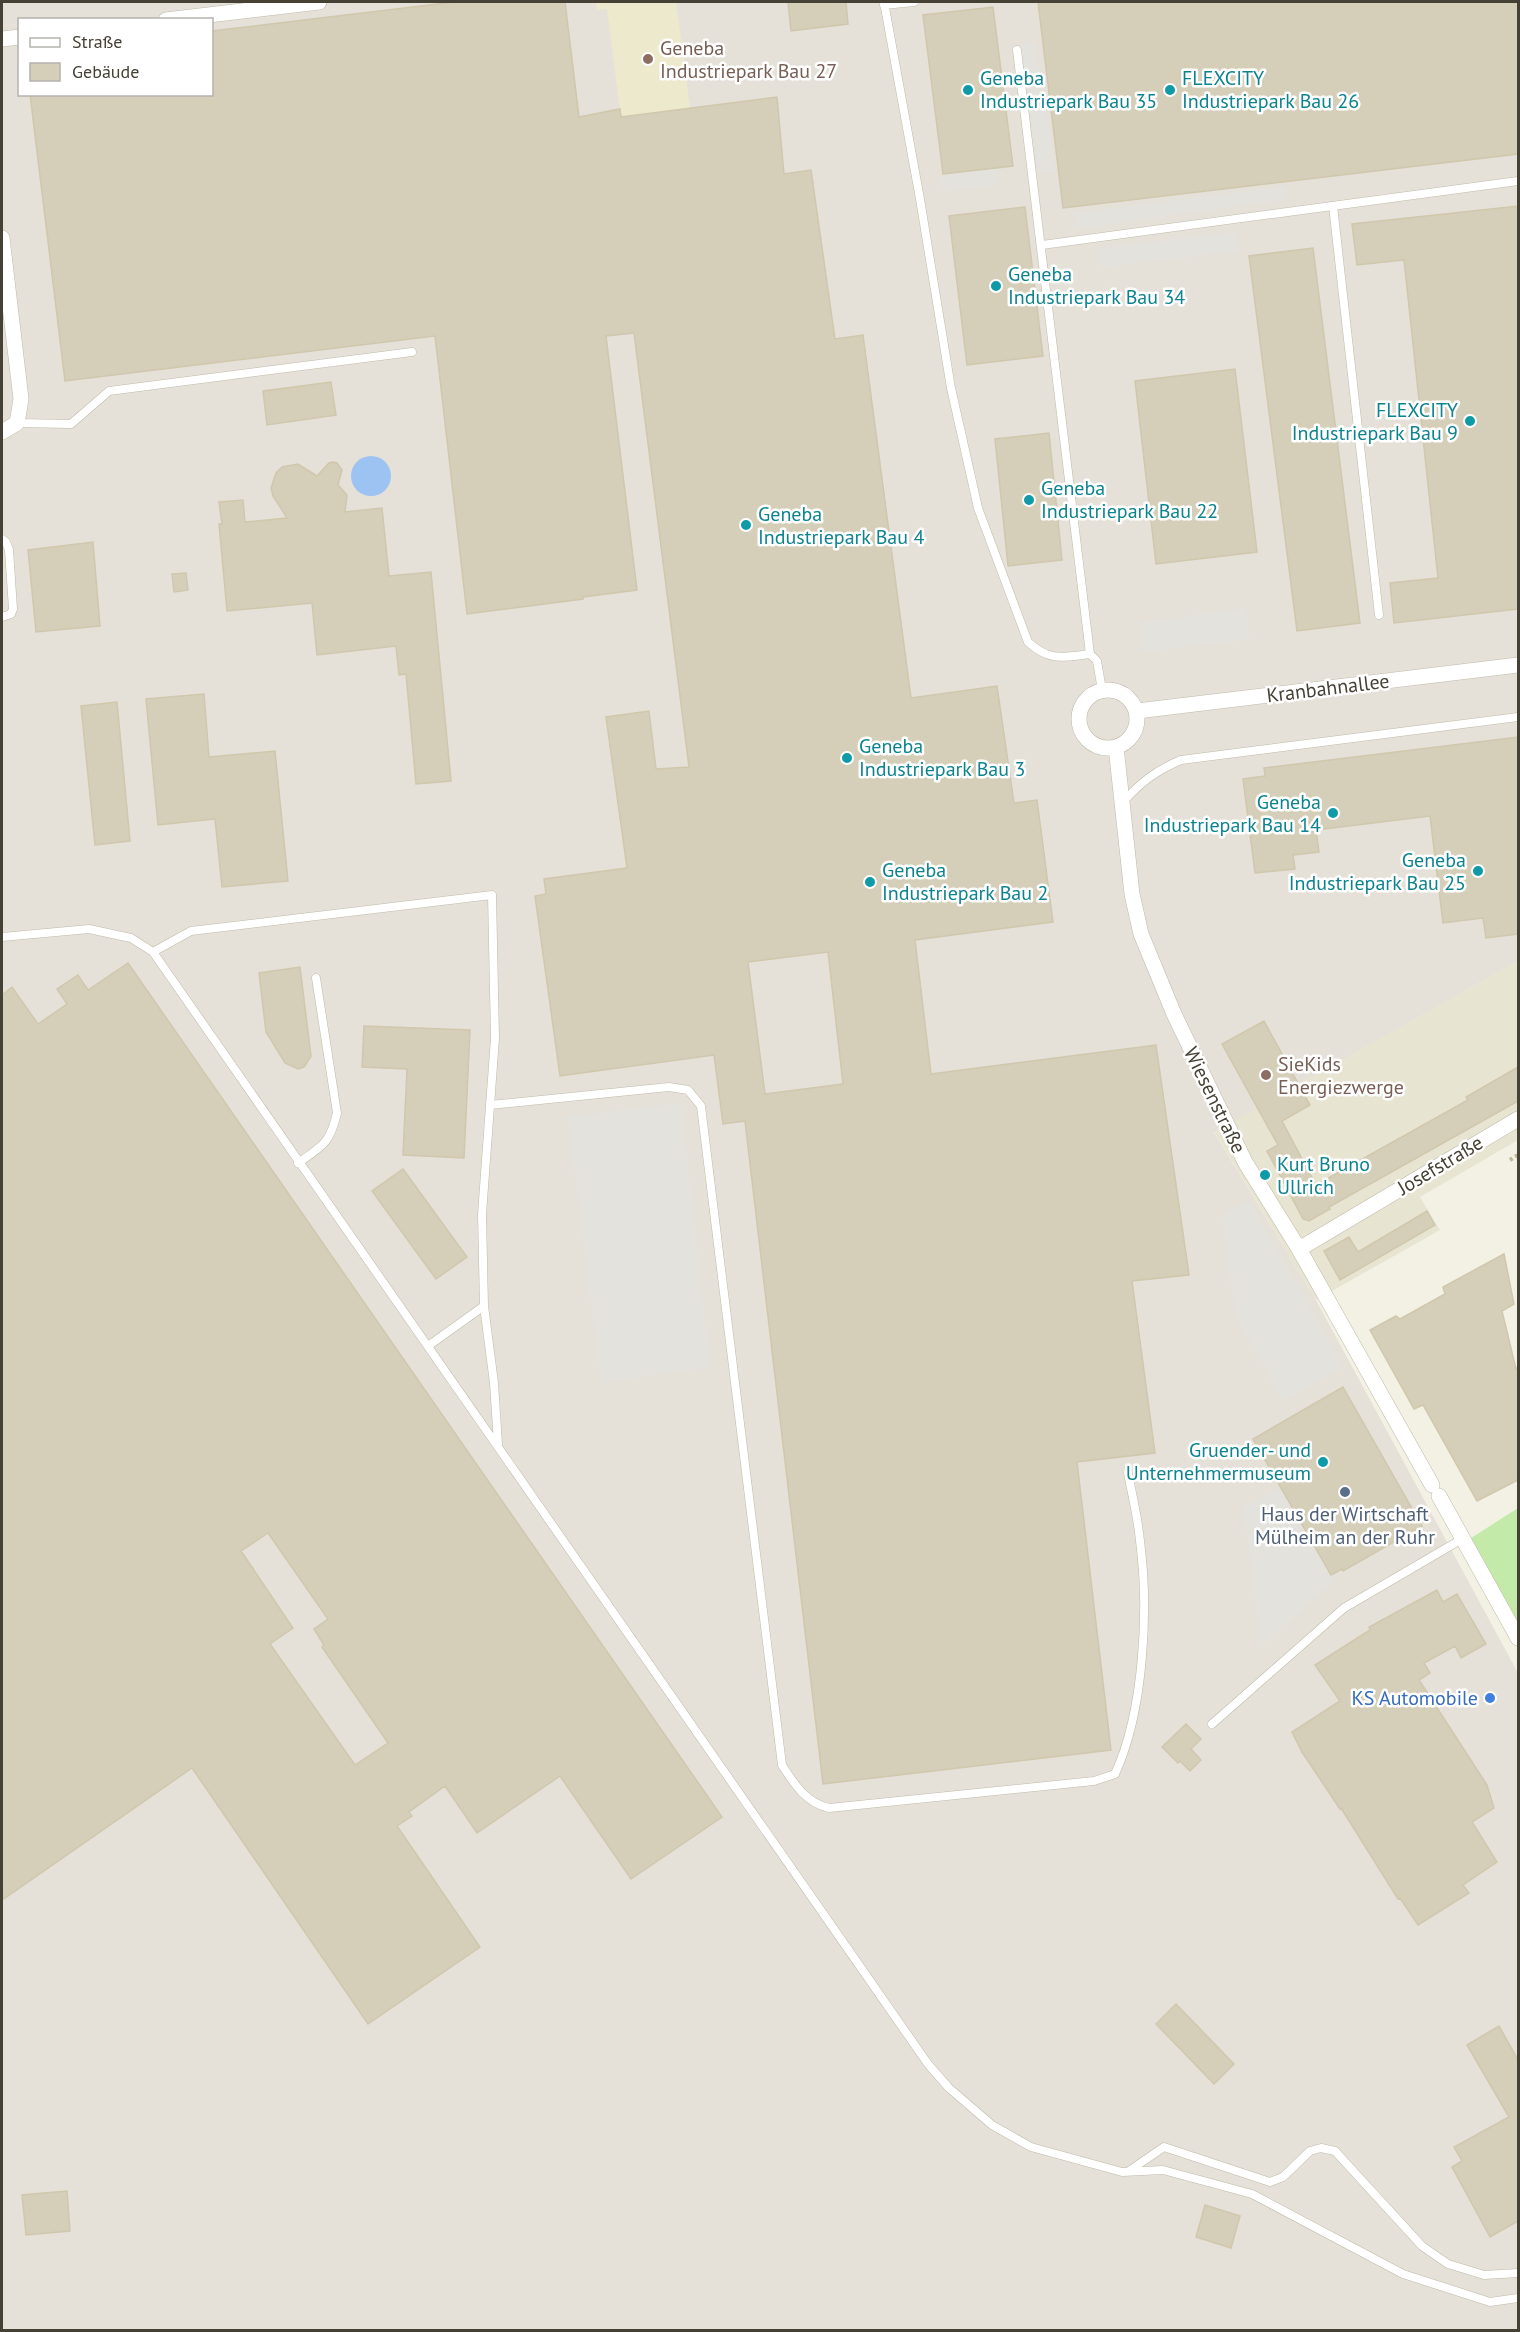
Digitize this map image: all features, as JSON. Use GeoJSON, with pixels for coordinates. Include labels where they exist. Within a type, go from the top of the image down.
{"type":"FeatureCollection","features":[{"type":"Feature","properties":{"kind":"street"},"geometry":{"type":"LineString","coordinates":[[183,18],[319,2]]}},
{"type":"Feature","properties":{"kind":"street"},"geometry":{"type":"LineString","coordinates":[[2,39],[18,37]]}},
{"type":"Feature","properties":{"kind":"street"},"geometry":{"type":"LineString","coordinates":[[2,238],[3,264],[21,399],[17,423],[2,432]]}},
{"type":"Feature","properties":{"kind":"street","name":"Kranbahnallee"},"geometry":{"type":"LineString","coordinates":[[1137,711],[1518,665]]}},
{"type":"Feature","properties":{"kind":"street"},"geometry":{"type":"LineString","coordinates":[[1102,690],[1115,690],[1122,693],[1131,700],[1137,711],[1137,725],[1131,736],[1116,747],[1100,747],[1090,742],[1080,727],[1078,716],[1087,698],[1102,690]]}},
{"type":"Feature","properties":{"kind":"street","name":"Wiesenstraße"},"geometry":{"type":"LineString","coordinates":[[1116,747],[1132,894],[1141,934],[1174,1014],[1245,1162],[1299,1249],[1518,1638]]}},
{"type":"Feature","properties":{"kind":"street","name":"Josefstraße"},"geometry":{"type":"LineString","coordinates":[[1299,1249],[1518,1119]]}},
{"type":"Feature","properties":{"kind":"lane"},"geometry":{"type":"LineString","coordinates":[[914,2],[884,3],[920,199],[951,388],[978,508],[1028,642],[1040,653],[1054,658],[1090,654]]}},
{"type":"Feature","properties":{"kind":"lane"},"geometry":{"type":"LineString","coordinates":[[1017,50],[1090,654],[1097,662],[1102,690]]}},
{"type":"Feature","properties":{"kind":"lane"},"geometry":{"type":"LineString","coordinates":[[1042,245],[1518,181]]}},
{"type":"Feature","properties":{"kind":"lane"},"geometry":{"type":"LineString","coordinates":[[1333,206],[1379,615]]}},
{"type":"Feature","properties":{"kind":"lane"},"geometry":{"type":"LineString","coordinates":[[17,423],[71,424],[109,391],[412,352]]}},
{"type":"Feature","properties":{"kind":"lane"},"geometry":{"type":"LineString","coordinates":[[2,539],[9,550],[13,609],[11,614],[2,617]]}},
{"type":"Feature","properties":{"kind":"lane"},"geometry":{"type":"LineString","coordinates":[[1123,802],[1138,784],[1152,773],[1181,760],[1518,717]]}},
{"type":"Feature","properties":{"kind":"lane"},"geometry":{"type":"LineString","coordinates":[[153,952],[191,931],[492,895],[495,1038],[482,1214],[484,1306],[494,1383],[498,1445]]}},
{"type":"Feature","properties":{"kind":"lane"},"geometry":{"type":"LineString","coordinates":[[2,937],[89,929],[131,938],[153,952],[928,2064],[967,2105],[992,2125],[1022,2143],[1062,2157],[1122,2172],[1163,2170],[1252,2194],[1403,2274],[1490,2302],[1518,2298]]}},
{"type":"Feature","properties":{"kind":"lane"},"geometry":{"type":"LineString","coordinates":[[298,1163],[323,1145],[333,1132],[337,1113],[316,978]]}},
{"type":"Feature","properties":{"kind":"lane"},"geometry":{"type":"LineString","coordinates":[[490,1105],[669,1087],[688,1090],[701,1107],[782,1765],[806,1798],[830,1808],[1094,1780],[1114,1774],[1123,1755],[1136,1699],[1142,1645],[1143,1591],[1140,1540],[1128,1473]]}},
{"type":"Feature","properties":{"kind":"lane"},"geometry":{"type":"LineString","coordinates":[[428,1346],[484,1306]]}},
{"type":"Feature","properties":{"kind":"lane"},"geometry":{"type":"LineString","coordinates":[[1212,1724],[1344,1608],[1462,1539]]}},
{"type":"Feature","properties":{"kind":"lane"},"geometry":{"type":"LineString","coordinates":[[1128,2171],[1164,2147],[1270,2182],[1283,2177],[1310,2151],[1321,2148],[1335,2151],[1422,2246],[1448,2264],[1484,2276],[1518,2273]]}},
{"type":"Feature","properties":{"kind":"path"},"geometry":{"type":"LineString","coordinates":[[1510,1160],[1518,1155]]}},
{"type":"Feature","properties":{"kind":"shaded area"},"geometry":{"type":"Polygon","coordinates":[[[2,2],[1518,2],[1518,961],[1214,1132],[1316,1300],[1518,1673],[1518,2330],[2,2330],[2,2]]]}},
{"type":"Feature","properties":{"kind":"shaded area","name":"Geneba Industriepark Bau 27"},"geometry":{"type":"Polygon","coordinates":[[[596,2],[676,2],[690,108],[621,117],[607,9],[597,10],[596,2]]]}},
{"type":"Feature","properties":{"kind":"shaded area"},"geometry":{"type":"Polygon","coordinates":[[[1034,40],[1056,171],[1039,173],[1018,48],[1034,40]]]}},
{"type":"Feature","properties":{"kind":"shaded area"},"geometry":{"type":"Polygon","coordinates":[[[996,168],[999,184],[944,192],[940,176],[996,168]]]}},
{"type":"Feature","properties":{"kind":"shaded area"},"geometry":{"type":"Polygon","coordinates":[[[1285,186],[1286,199],[1076,229],[1074,213],[1285,186]]]}},
{"type":"Feature","properties":{"kind":"shaded area"},"geometry":{"type":"Polygon","coordinates":[[[1234,232],[1239,251],[1102,267],[1097,249],[1234,232]]]}},
{"type":"Feature","properties":{"kind":"shaded area"},"geometry":{"type":"Polygon","coordinates":[[[1246,608],[1250,639],[1143,652],[1141,623],[1246,608]]]}},
{"type":"Feature","properties":{"kind":"shaded area"},"geometry":{"type":"Polygon","coordinates":[[[1518,961],[1518,1140],[1420,1197],[1440,1230],[1316,1300],[1214,1131],[1518,961]]]}},
{"type":"Feature","properties":{"kind":"shaded area"},"geometry":{"type":"Polygon","coordinates":[[[681,1103],[710,1367],[601,1382],[568,1117],[681,1103]]]}},
{"type":"Feature","properties":{"kind":"shaded area"},"geometry":{"type":"Polygon","coordinates":[[[1249,1200],[1343,1367],[1283,1401],[1235,1313],[1222,1217],[1249,1200]]]}},
{"type":"Feature","properties":{"kind":"shaded area"},"geometry":{"type":"Polygon","coordinates":[[[1280,1488],[1333,1582],[1261,1646],[1244,1508],[1280,1488]]]}},
{"type":"Feature","properties":{"kind":"green space"},"geometry":{"type":"Polygon","coordinates":[[[1518,1508],[1518,1627],[1468,1540],[1518,1508]]]}},
{"type":"Feature","properties":{"kind":"water"},"geometry":{"type":"Polygon","coordinates":[[[371,456],[385,462],[391,476],[385,490],[371,496],[357,490],[351,476],[357,462],[371,456]]]}},
{"type":"Feature","properties":{"kind":"building"},"geometry":{"type":"Polygon","coordinates":[[[454,2],[565,2],[579,117],[620,109],[621,117],[777,97],[784,174],[811,170],[835,339],[863,335],[911,698],[997,686],[1014,803],[1037,800],[1053,922],[915,940],[931,1074],[1156,1045],[1189,1275],[1132,1281],[1155,1453],[1077,1462],[1111,1750],[823,1784],[745,1121],[723,1124],[714,1055],[560,1076],[535,896],[546,894],[544,879],[627,868],[606,717],[649,711],[656,769],[689,767],[634,333],[606,336],[637,590],[467,614],[435,336],[65,381],[30,96],[213,96],[213,31],[454,2]],[[828,952],[748,962],[765,1094],[843,1084],[828,952]]]}},
{"type":"Feature","properties":{"kind":"building"},"geometry":{"type":"Polygon","coordinates":[[[788,2],[846,2],[848,24],[791,31],[788,2]]]}},
{"type":"Feature","properties":{"kind":"building"},"geometry":{"type":"Polygon","coordinates":[[[1038,2],[1518,2],[1518,154],[1063,208],[1038,2]]]}},
{"type":"Feature","properties":{"kind":"building","name":"Geneba Industriepark Bau 35"},"geometry":{"type":"Polygon","coordinates":[[[993,7],[1013,166],[943,174],[923,15],[993,7]]]}},
{"type":"Feature","properties":{"kind":"building","name":"FLEXCITY Industriepark Bau 9"},"geometry":{"type":"Polygon","coordinates":[[[1518,206],[1518,609],[1394,623],[1390,583],[1438,578],[1404,260],[1357,265],[1352,224],[1518,206]]]}},
{"type":"Feature","properties":{"kind":"building","name":"Geneba Industriepark Bau 34"},"geometry":{"type":"Polygon","coordinates":[[[1025,207],[1043,356],[967,365],[949,216],[1025,207]]]}},
{"type":"Feature","properties":{"kind":"building"},"geometry":{"type":"Polygon","coordinates":[[[1313,248],[1360,623],[1297,631],[1249,256],[1313,248]]]}},
{"type":"Feature","properties":{"kind":"building"},"geometry":{"type":"Polygon","coordinates":[[[1235,369],[1257,552],[1156,564],[1135,381],[1235,369]]]}},
{"type":"Feature","properties":{"kind":"building"},"geometry":{"type":"Polygon","coordinates":[[[331,382],[336,415],[267,425],[263,391],[331,382]]]}},
{"type":"Feature","properties":{"kind":"building","name":"Geneba Industriepark Bau 22"},"geometry":{"type":"Polygon","coordinates":[[[1049,433],[1062,560],[1008,566],[995,439],[1049,433]]]}},
{"type":"Feature","properties":{"kind":"building"},"geometry":{"type":"Polygon","coordinates":[[[329,463],[337,463],[342,470],[338,485],[347,495],[345,512],[382,508],[389,576],[431,572],[451,781],[416,784],[406,674],[399,675],[396,646],[317,655],[312,603],[227,611],[219,502],[243,500],[245,522],[287,518],[273,496],[271,488],[276,473],[282,467],[298,464],[317,476],[329,463]]]}},
{"type":"Feature","properties":{"kind":"building"},"geometry":{"type":"Polygon","coordinates":[[[93,542],[100,626],[36,632],[28,550],[93,542]]]}},
{"type":"Feature","properties":{"kind":"building"},"geometry":{"type":"Polygon","coordinates":[[[186,573],[188,590],[174,592],[172,574],[186,573]]]}},
{"type":"Feature","properties":{"kind":"building"},"geometry":{"type":"Polygon","coordinates":[[[204,694],[209,757],[275,751],[288,881],[222,887],[215,819],[158,825],[146,699],[204,694]]]}},
{"type":"Feature","properties":{"kind":"building"},"geometry":{"type":"Polygon","coordinates":[[[117,702],[130,841],[95,845],[81,706],[117,702]]]}},
{"type":"Feature","properties":{"kind":"building"},"geometry":{"type":"Polygon","coordinates":[[[1518,737],[1518,934],[1486,938],[1483,918],[1443,923],[1430,816],[1316,830],[1319,852],[1293,855],[1295,869],[1255,873],[1243,779],[1265,776],[1264,768],[1518,737]]]}},
{"type":"Feature","properties":{"kind":"building"},"geometry":{"type":"Polygon","coordinates":[[[128,963],[722,1817],[631,1879],[560,1776],[477,1833],[445,1786],[409,1812],[412,1816],[397,1826],[480,1947],[368,2024],[192,1768],[2,1900],[2,995],[12,987],[38,1024],[67,1004],[57,989],[78,975],[88,990],[128,963]],[[268,1533],[241,1551],[293,1628],[270,1644],[355,1765],[388,1743],[322,1647],[324,1645],[314,1629],[328,1619],[268,1533]]]}},
{"type":"Feature","properties":{"kind":"building"},"geometry":{"type":"Polygon","coordinates":[[[300,967],[311,1056],[304,1067],[298,1069],[285,1063],[266,1032],[259,973],[300,967]]]}},
{"type":"Feature","properties":{"kind":"building"},"geometry":{"type":"Polygon","coordinates":[[[1264,1021],[1310,1105],[1282,1121],[1316,1185],[1468,1100],[1466,1097],[1518,1067],[1518,1101],[1329,1207],[1330,1209],[1309,1221],[1303,1219],[1267,1151],[1278,1145],[1222,1044],[1264,1021]]]}},
{"type":"Feature","properties":{"kind":"building"},"geometry":{"type":"Polygon","coordinates":[[[364,1026],[470,1030],[464,1158],[403,1155],[407,1069],[362,1067],[364,1026]]]}},
{"type":"Feature","properties":{"kind":"building"},"geometry":{"type":"Polygon","coordinates":[[[403,1169],[467,1257],[436,1279],[372,1191],[403,1169]]]}},
{"type":"Feature","properties":{"kind":"building"},"geometry":{"type":"Polygon","coordinates":[[[1427,1211],[1435,1225],[1340,1280],[1324,1251],[1349,1237],[1358,1252],[1427,1211]]]}},
{"type":"Feature","properties":{"kind":"building"},"geometry":{"type":"Polygon","coordinates":[[[1504,1254],[1514,1304],[1502,1311],[1516,1369],[1518,1367],[1518,1480],[1477,1501],[1423,1405],[1414,1409],[1370,1330],[1396,1316],[1400,1319],[1445,1294],[1443,1287],[1504,1254]]]}},
{"type":"Feature","properties":{"kind":"building"},"geometry":{"type":"Polygon","coordinates":[[[1343,1387],[1422,1526],[1343,1571],[1342,1569],[1331,1575],[1253,1439],[1343,1387]]]}},
{"type":"Feature","properties":{"kind":"building"},"geometry":{"type":"Polygon","coordinates":[[[1437,1590],[1443,1602],[1457,1594],[1486,1644],[1461,1658],[1455,1646],[1424,1663],[1430,1673],[1419,1680],[1487,1785],[1494,1808],[1472,1822],[1497,1862],[1463,1885],[1469,1893],[1418,1925],[1400,1898],[1398,1899],[1341,1808],[1302,1752],[1292,1732],[1340,1701],[1315,1665],[1370,1630],[1369,1627],[1437,1590]]]}},
{"type":"Feature","properties":{"kind":"building"},"geometry":{"type":"Polygon","coordinates":[[[1186,1724],[1201,1739],[1191,1749],[1201,1760],[1190,1771],[1162,1747],[1186,1724]]]}},
{"type":"Feature","properties":{"kind":"building"},"geometry":{"type":"Polygon","coordinates":[[[1176,2004],[1234,2064],[1214,2084],[1156,2024],[1176,2004]]]}},
{"type":"Feature","properties":{"kind":"building"},"geometry":{"type":"Polygon","coordinates":[[[1499,2026],[1518,2060],[1518,2221],[1490,2237],[1452,2167],[1462,2161],[1454,2147],[1509,2117],[1467,2045],[1499,2026]]]}},
{"type":"Feature","properties":{"kind":"building"},"geometry":{"type":"Polygon","coordinates":[[[67,2191],[70,2231],[26,2235],[22,2195],[67,2191]]]}},
{"type":"Feature","properties":{"kind":"building"},"geometry":{"type":"Polygon","coordinates":[[[1205,2205],[1240,2216],[1231,2248],[1196,2237],[1205,2205]]]}},
{"type":"Feature","properties":{"kind":"place","name":"Geneba Industriepark Bau 27"},"geometry":{"type":"Point","coordinates":[648,59]}},
{"type":"Feature","properties":{"kind":"place","name":"Geneba Industriepark Bau 35"},"geometry":{"type":"Point","coordinates":[968,90]}},
{"type":"Feature","properties":{"kind":"place","name":"FLEXCITY Industriepark Bau 26"},"geometry":{"type":"Point","coordinates":[1170,90]}},
{"type":"Feature","properties":{"kind":"place","name":"Geneba Industriepark Bau 34"},"geometry":{"type":"Point","coordinates":[996,286]}},
{"type":"Feature","properties":{"kind":"place","name":"FLEXCITY Industriepark Bau 9"},"geometry":{"type":"Point","coordinates":[1470,421]}},
{"type":"Feature","properties":{"kind":"place","name":"Geneba Industriepark Bau 22"},"geometry":{"type":"Point","coordinates":[1029,500]}},
{"type":"Feature","properties":{"kind":"place","name":"Geneba Industriepark Bau 4"},"geometry":{"type":"Point","coordinates":[746,525]}},
{"type":"Feature","properties":{"kind":"place","name":"Geneba Industriepark Bau 3"},"geometry":{"type":"Point","coordinates":[847,758]}},
{"type":"Feature","properties":{"kind":"place","name":"Geneba Industriepark Bau 14"},"geometry":{"type":"Point","coordinates":[1333,813]}},
{"type":"Feature","properties":{"kind":"place","name":"Geneba Industriepark Bau 25"},"geometry":{"type":"Point","coordinates":[1478,871]}},
{"type":"Feature","properties":{"kind":"place","name":"Geneba Industriepark Bau 2"},"geometry":{"type":"Point","coordinates":[870,882]}},
{"type":"Feature","properties":{"kind":"place","name":"SieKids Energiezwerge"},"geometry":{"type":"Point","coordinates":[1266,1075]}},
{"type":"Feature","properties":{"kind":"place","name":"Kurt Bruno Ullrich"},"geometry":{"type":"Point","coordinates":[1265,1175]}},
{"type":"Feature","properties":{"kind":"place","name":"Gruender- und Unternehmermuseum"},"geometry":{"type":"Point","coordinates":[1323,1462]}},
{"type":"Feature","properties":{"kind":"place","name":"Haus der Wirtschaft Mülheim an der Ruhr"},"geometry":{"type":"Point","coordinates":[1345,1492]}},
{"type":"Feature","properties":{"kind":"place","name":"KS Automobile"},"geometry":{"type":"Point","coordinates":[1490,1698]}}]}
